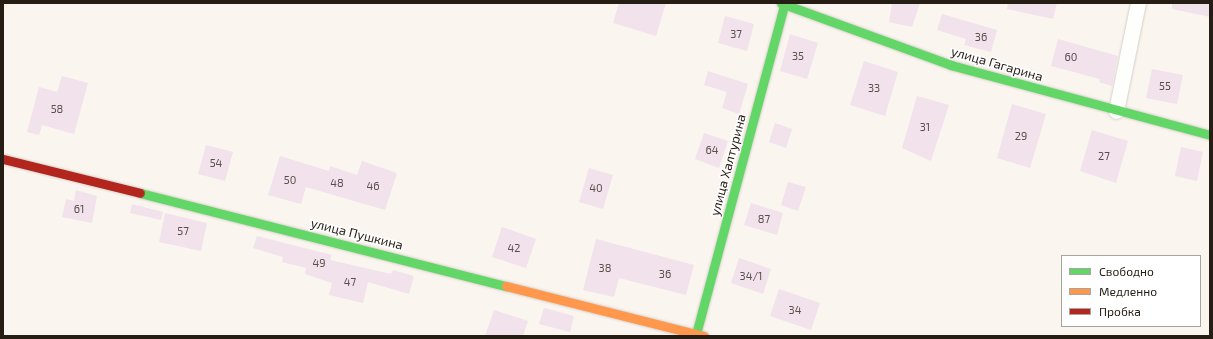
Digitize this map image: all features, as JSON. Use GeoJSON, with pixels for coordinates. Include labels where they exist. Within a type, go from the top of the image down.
{"type":"FeatureCollection","features":[{"type":"Feature","properties":{"kind":"street","name":"улица Гагарина"},"geometry":{"type":"LineString","coordinates":[[783,3],[951,65],[1116,111],[1210,135]]}},
{"type":"Feature","properties":{"kind":"street","name":"улица Халтурина"},"geometry":{"type":"LineString","coordinates":[[700,335],[783,3]]}},
{"type":"Feature","properties":{"kind":"street"},"geometry":{"type":"LineString","coordinates":[[1116,111],[1138,3]]}},
{"type":"Feature","properties":{"kind":"street","name":"улица Пушкина"},"geometry":{"type":"LineString","coordinates":[[3,159],[700,335]]}},
{"type":"Feature","properties":{"kind":"building"},"geometry":{"type":"Polygon","coordinates":[[[619,3],[666,3],[656,36],[613,23],[619,3]]]}},
{"type":"Feature","properties":{"kind":"building"},"geometry":{"type":"Polygon","coordinates":[[[892,3],[920,3],[912,27],[889,22],[892,3]]]}},
{"type":"Feature","properties":{"kind":"building"},"geometry":{"type":"Polygon","coordinates":[[[1008,3],[1057,3],[1053,19],[1007,9],[1008,3]]]}},
{"type":"Feature","properties":{"kind":"building"},"geometry":{"type":"Polygon","coordinates":[[[1172,3],[1210,3],[1210,17],[1172,9],[1172,3]]]}},
{"type":"Feature","properties":{"kind":"building"},"geometry":{"type":"Polygon","coordinates":[[[942,14],[997,30],[991,52],[964,45],[966,39],[937,30],[942,14]]]}},
{"type":"Feature","properties":{"kind":"building"},"geometry":{"type":"Polygon","coordinates":[[[725,16],[754,24],[747,51],[718,43],[725,16]]]}},
{"type":"Feature","properties":{"kind":"building"},"geometry":{"type":"Polygon","coordinates":[[[790,34],[818,43],[807,79],[780,71],[790,34]]]}},
{"type":"Feature","properties":{"kind":"building"},"geometry":{"type":"Polygon","coordinates":[[[1058,39],[1118,56],[1112,86],[1099,82],[1100,79],[1051,66],[1058,39]]]}},
{"type":"Feature","properties":{"kind":"building"},"geometry":{"type":"Polygon","coordinates":[[[864,61],[898,72],[885,116],[850,105],[864,61]]]}},
{"type":"Feature","properties":{"kind":"building"},"geometry":{"type":"Polygon","coordinates":[[[1152,69],[1183,75],[1177,104],[1146,98],[1152,69]]]}},
{"type":"Feature","properties":{"kind":"building"},"geometry":{"type":"Polygon","coordinates":[[[708,71],[748,84],[739,114],[722,108],[727,92],[704,85],[708,71]]]}},
{"type":"Feature","properties":{"kind":"building"},"geometry":{"type":"Polygon","coordinates":[[[62,76],[88,83],[74,134],[42,125],[39,135],[27,132],[39,87],[57,92],[62,76]]]}},
{"type":"Feature","properties":{"kind":"building"},"geometry":{"type":"Polygon","coordinates":[[[917,96],[949,105],[931,161],[902,148],[917,96]]]}},
{"type":"Feature","properties":{"kind":"building"},"geometry":{"type":"Polygon","coordinates":[[[1012,104],[1046,114],[1030,168],[997,158],[1012,104]]]}},
{"type":"Feature","properties":{"kind":"building"},"geometry":{"type":"Polygon","coordinates":[[[775,123],[792,129],[786,148],[769,142],[775,123]]]}},
{"type":"Feature","properties":{"kind":"building"},"geometry":{"type":"Polygon","coordinates":[[[1092,130],[1128,141],[1116,183],[1080,171],[1092,130]]]}},
{"type":"Feature","properties":{"kind":"building"},"geometry":{"type":"Polygon","coordinates":[[[704,133],[728,141],[719,168],[695,159],[704,133]]]}},
{"type":"Feature","properties":{"kind":"building"},"geometry":{"type":"Polygon","coordinates":[[[206,145],[233,152],[225,181],[198,174],[206,145]]]}},
{"type":"Feature","properties":{"kind":"building"},"geometry":{"type":"Polygon","coordinates":[[[1181,147],[1203,152],[1197,181],[1175,176],[1181,147]]]}},
{"type":"Feature","properties":{"kind":"building"},"geometry":{"type":"Polygon","coordinates":[[[280,156],[329,171],[330,166],[357,175],[362,161],[397,173],[385,210],[306,187],[301,204],[268,195],[280,156]]]}},
{"type":"Feature","properties":{"kind":"building"},"geometry":{"type":"Polygon","coordinates":[[[589,168],[613,175],[603,209],[579,202],[589,168]]]}},
{"type":"Feature","properties":{"kind":"building"},"geometry":{"type":"Polygon","coordinates":[[[788,182],[806,187],[798,211],[781,205],[788,182]]]}},
{"type":"Feature","properties":{"kind":"building"},"geometry":{"type":"Polygon","coordinates":[[[76,190],[97,196],[92,223],[62,217],[66,199],[74,201],[76,190]]]}},
{"type":"Feature","properties":{"kind":"building"},"geometry":{"type":"Polygon","coordinates":[[[751,203],[783,213],[777,235],[744,225],[751,203]]]}},
{"type":"Feature","properties":{"kind":"building"},"geometry":{"type":"Polygon","coordinates":[[[132,204],[163,212],[161,220],[130,213],[132,204]]]}},
{"type":"Feature","properties":{"kind":"building"},"geometry":{"type":"Polygon","coordinates":[[[165,213],[207,223],[201,251],[159,242],[165,213]]]}},
{"type":"Feature","properties":{"kind":"building"},"geometry":{"type":"Polygon","coordinates":[[[502,227],[536,239],[526,268],[492,257],[502,227]]]}},
{"type":"Feature","properties":{"kind":"building"},"geometry":{"type":"Polygon","coordinates":[[[257,236],[332,255],[330,260],[391,274],[393,270],[414,276],[409,294],[368,282],[363,303],[329,295],[332,283],[305,274],[306,268],[282,262],[283,257],[253,248],[257,236]]]}},
{"type":"Feature","properties":{"kind":"building"},"geometry":{"type":"Polygon","coordinates":[[[596,239],[694,265],[686,295],[619,278],[614,297],[583,290],[596,239]]]}},
{"type":"Feature","properties":{"kind":"building"},"geometry":{"type":"Polygon","coordinates":[[[739,258],[771,269],[763,294],[731,283],[739,258]]]}},
{"type":"Feature","properties":{"kind":"building"},"geometry":{"type":"Polygon","coordinates":[[[779,289],[820,303],[811,330],[770,316],[779,289]]]}},
{"type":"Feature","properties":{"kind":"building"},"geometry":{"type":"Polygon","coordinates":[[[544,308],[574,316],[570,332],[539,324],[544,308]]]}},
{"type":"Feature","properties":{"kind":"building"},"geometry":{"type":"Polygon","coordinates":[[[494,310],[528,321],[523,336],[485,336],[494,310]]]}},
{"type":"Feature","properties":{"kind":"traffic: fast"},"geometry":{"type":"LineString","coordinates":[[781,3],[951,65],[1210,135]]}},
{"type":"Feature","properties":{"kind":"traffic: fast"},"geometry":{"type":"LineString","coordinates":[[696,334],[785,3]]}},
{"type":"Feature","properties":{"kind":"traffic: fast"},"geometry":{"type":"LineString","coordinates":[[140,193],[506,286]]}},
{"type":"Feature","properties":{"kind":"traffic: slow"},"geometry":{"type":"LineString","coordinates":[[506,286],[704,336]]}},
{"type":"Feature","properties":{"kind":"traffic: jam"},"geometry":{"type":"LineString","coordinates":[[3,159],[140,193]]}}]}
